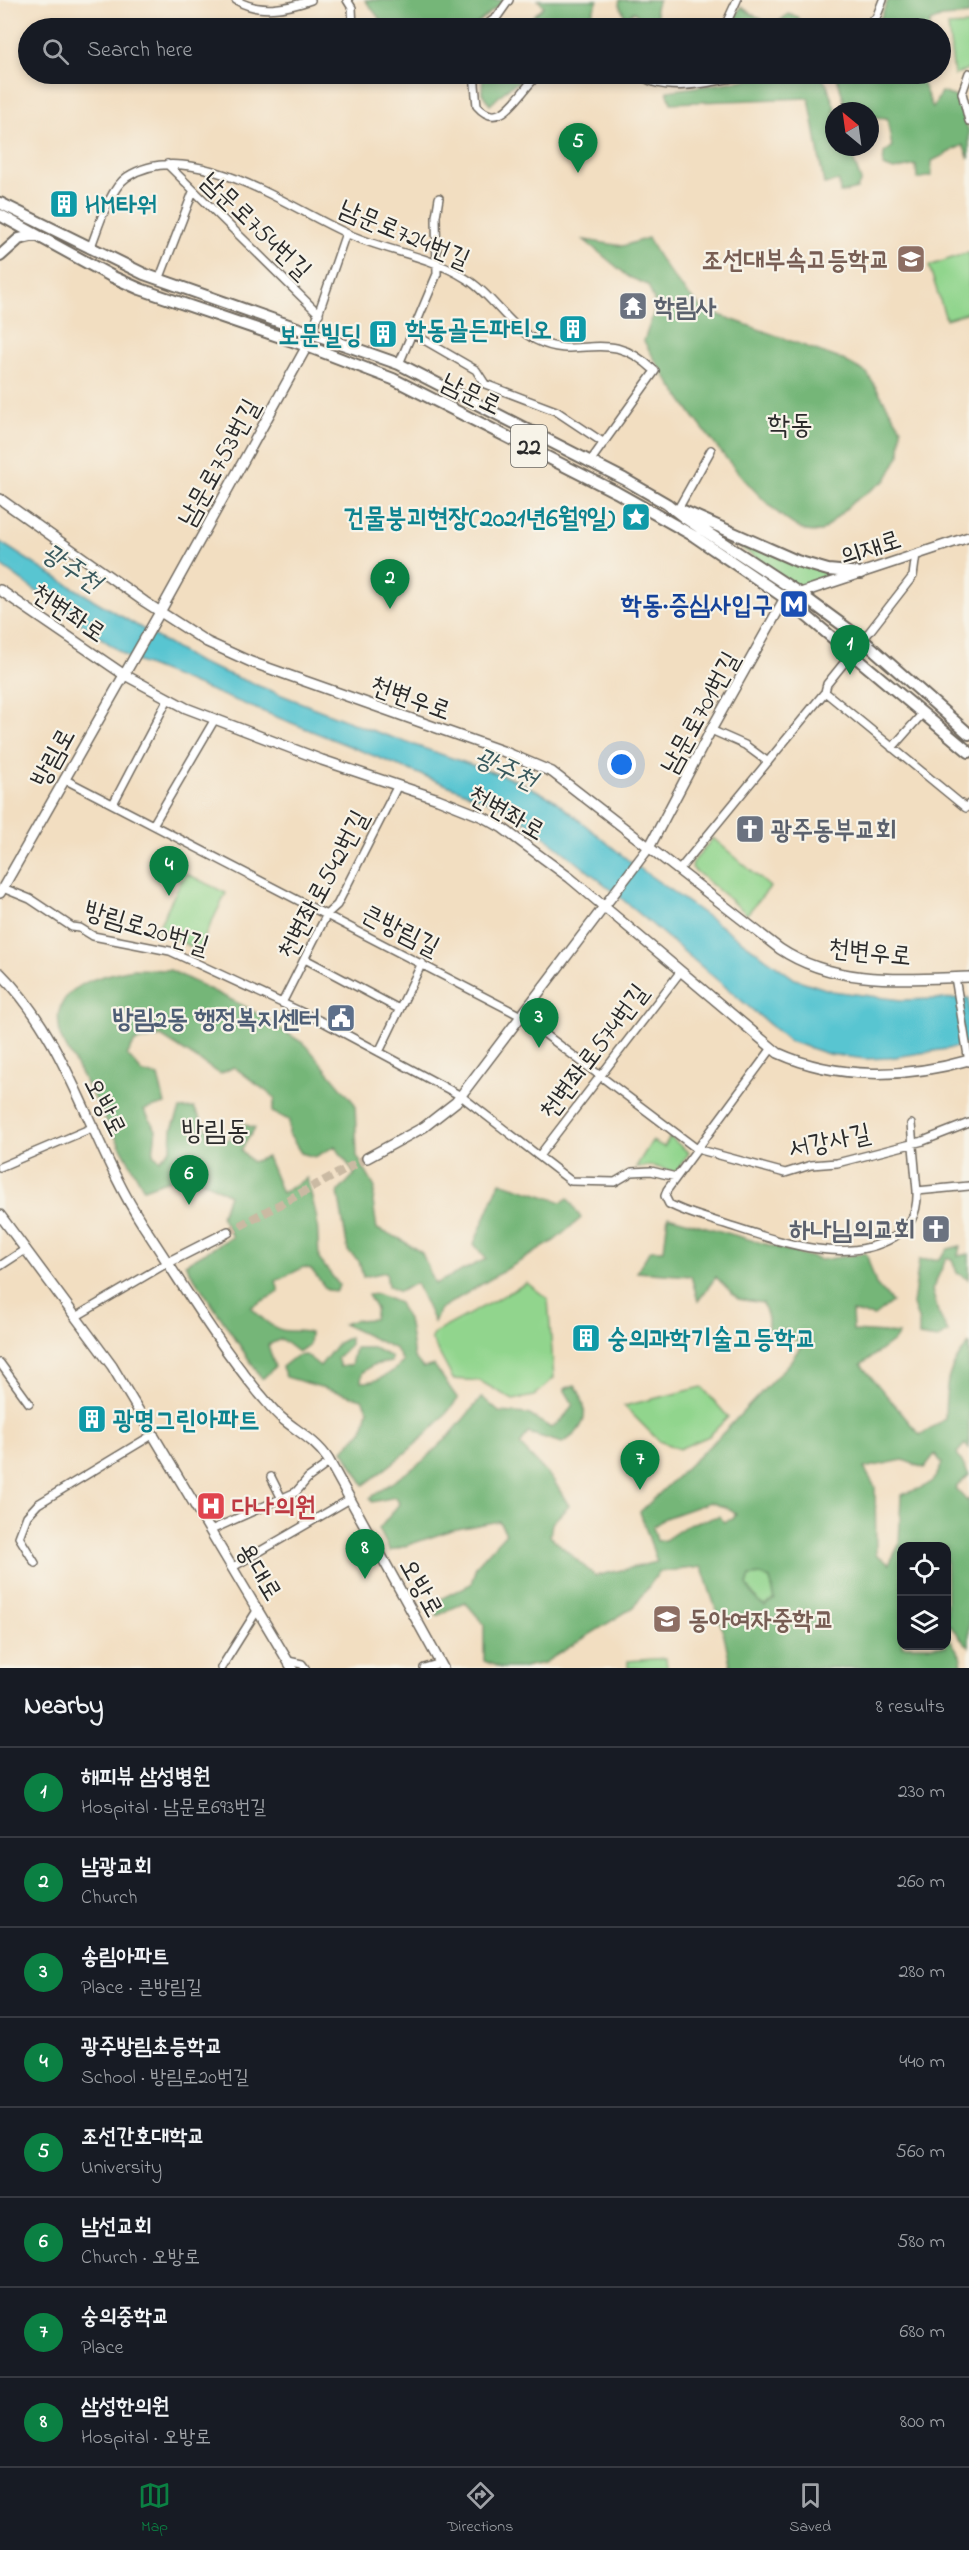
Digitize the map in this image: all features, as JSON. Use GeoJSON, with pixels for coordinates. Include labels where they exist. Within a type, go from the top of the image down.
{"type":"FeatureCollection","features":[{"type":"Feature","properties":{"kind":"main road","name":"남문로"},"geometry":{"type":"LineString","coordinates":[[0,203],[90,249],[159,280],[399,364],[667,504],[799,593],[863,640],[969,734]]}},
{"type":"Feature","properties":{"kind":"main road","name":"남문로"},"geometry":{"type":"LineString","coordinates":[[0,215],[140,289],[307,346],[393,379],[566,465],[694,536],[785,598],[969,752]]}},
{"type":"Feature","properties":{"kind":"main road"},"geometry":{"type":"LineString","coordinates":[[0,256],[12,243],[34,234]]}},
{"type":"Feature","properties":{"kind":"main road"},"geometry":{"type":"LineString","coordinates":[[566,465],[568,460],[577,464],[587,462]]}},
{"type":"Feature","properties":{"kind":"main road"},"geometry":{"type":"LineString","coordinates":[[667,504],[797,561],[828,570],[861,573]]}},
{"type":"Feature","properties":{"kind":"street"},"geometry":{"type":"LineString","coordinates":[[236,0],[248,6],[274,9],[311,0]]}},
{"type":"Feature","properties":{"kind":"street"},"geometry":{"type":"LineString","coordinates":[[347,0],[352,8],[352,18]]}},
{"type":"Feature","properties":{"kind":"street"},"geometry":{"type":"LineString","coordinates":[[496,18],[509,0]]}},
{"type":"Feature","properties":{"kind":"street"},"geometry":{"type":"LineString","coordinates":[[729,18],[737,0]]}},
{"type":"Feature","properties":{"kind":"street"},"geometry":{"type":"LineString","coordinates":[[876,18],[883,0]]}},
{"type":"Feature","properties":{"kind":"street"},"geometry":{"type":"LineString","coordinates":[[969,73],[962,93],[969,121]]}},
{"type":"Feature","properties":{"kind":"street"},"geometry":{"type":"LineString","coordinates":[[475,84],[477,106],[483,112],[497,115],[513,106],[528,84]]}},
{"type":"Feature","properties":{"kind":"street"},"geometry":{"type":"LineString","coordinates":[[660,84],[667,86],[676,84]]}},
{"type":"Feature","properties":{"kind":"street","name":"남문로754번길"},"geometry":{"type":"LineString","coordinates":[[167,164],[319,314]]}},
{"type":"Feature","properties":{"kind":"street","name":"남문로724번길"},"geometry":{"type":"LineString","coordinates":[[90,249],[110,200],[122,181],[136,172],[167,164],[231,175],[346,233],[438,265],[467,279],[523,333],[538,341],[561,347],[622,348],[635,354],[655,371],[587,462]]}},
{"type":"Feature","properties":{"kind":"street"},"geometry":{"type":"LineString","coordinates":[[159,280],[193,192]]}},
{"type":"Feature","properties":{"kind":"street"},"geometry":{"type":"LineString","coordinates":[[399,364],[435,280],[438,265],[436,223],[440,198]]}},
{"type":"Feature","properties":{"kind":"street","name":"남문로754번길"},"geometry":{"type":"LineString","coordinates":[[312,332],[346,233]]}},
{"type":"Feature","properties":{"kind":"street","name":"남문로753번길"},"geometry":{"type":"LineString","coordinates":[[123,674],[160,612],[307,346],[312,332]]}},
{"type":"Feature","properties":{"kind":"street"},"geometry":{"type":"LineString","coordinates":[[412,333],[476,370],[485,384],[556,411],[604,442]]}},
{"type":"Feature","properties":{"kind":"street"},"geometry":{"type":"LineString","coordinates":[[678,509],[711,450]]}},
{"type":"Feature","properties":{"kind":"street","name":"천변우로"},"geometry":{"type":"LineString","coordinates":[[0,499],[160,612],[207,642],[251,662],[545,768],[585,795],[780,949],[812,966],[859,977],[969,976]]}},
{"type":"Feature","properties":{"kind":"street","name":"의재로"},"geometry":{"type":"LineString","coordinates":[[785,598],[969,537]]}},
{"type":"Feature","properties":{"kind":"street"},"geometry":{"type":"LineString","coordinates":[[863,640],[913,576],[916,554]]}},
{"type":"Feature","properties":{"kind":"street","name":"천변좌로"},"geometry":{"type":"LineString","coordinates":[[0,590],[123,674],[168,699],[214,719],[483,817],[501,827],[605,907],[772,1048],[810,1066],[830,1071],[908,1072],[968,1059]]}},
{"type":"Feature","properties":{"kind":"street","name":"남문로701번길"},"geometry":{"type":"LineString","coordinates":[[367,1158],[441,1116],[461,1095],[605,907],[650,846],[711,730],[785,598]]}},
{"type":"Feature","properties":{"kind":"street"},"geometry":{"type":"LineString","coordinates":[[680,869],[825,692],[827,684],[852,653]]}},
{"type":"Feature","properties":{"kind":"street","name":"방림로"},"geometry":{"type":"LineString","coordinates":[[1,890],[123,674]]}},
{"type":"Feature","properties":{"kind":"street"},"geometry":{"type":"LineString","coordinates":[[825,692],[968,808]]}},
{"type":"Feature","properties":{"kind":"street"},"geometry":{"type":"LineString","coordinates":[[113,804],[168,699]]}},
{"type":"Feature","properties":{"kind":"street"},"geometry":{"type":"LineString","coordinates":[[892,748],[923,713]]}},
{"type":"Feature","properties":{"kind":"street"},"geometry":{"type":"LineString","coordinates":[[153,825],[214,719]]}},
{"type":"Feature","properties":{"kind":"street"},"geometry":{"type":"LineString","coordinates":[[711,730],[745,745],[768,762]]}},
{"type":"Feature","properties":{"kind":"street","name":"큰방림길"},"geometry":{"type":"LineString","coordinates":[[64,779],[521,1016],[697,1149]]}},
{"type":"Feature","properties":{"kind":"street","name":"천변좌로542번길"},"geometry":{"type":"LineString","coordinates":[[282,1003],[327,914],[337,905],[398,785]]}},
{"type":"Feature","properties":{"kind":"street","name":"방림로20번길"},"geometry":{"type":"LineString","coordinates":[[1,890],[30,899],[72,927],[80,928],[93,936],[170,951],[282,1003],[379,1052],[461,1095],[571,1181],[615,1182],[632,1172],[651,1171],[676,1177]]}},
{"type":"Feature","properties":{"kind":"street"},"geometry":{"type":"LineString","coordinates":[[304,959],[399,1009]]}},
{"type":"Feature","properties":{"kind":"street"},"geometry":{"type":"LineString","coordinates":[[379,1052],[422,963]]}},
{"type":"Feature","properties":{"kind":"street","name":"천변좌로574번길"},"geometry":{"type":"LineString","coordinates":[[539,1156],[681,971]]}},
{"type":"Feature","properties":{"kind":"street","name":"오방로"},"geometry":{"type":"LineString","coordinates":[[0,973],[19,994],[44,1032],[134,1208],[250,1383],[282,1418],[316,1446],[330,1462],[442,1666],[424,1668]]}},
{"type":"Feature","properties":{"kind":"street"},"geometry":{"type":"LineString","coordinates":[[955,977],[968,1059]]}},
{"type":"Feature","properties":{"kind":"street"},"geometry":{"type":"LineString","coordinates":[[772,1048],[676,1177],[665,1196],[669,1204],[765,1236],[839,1250],[866,1249],[898,1235],[909,1225],[915,1212],[916,1191],[911,1124]]}},
{"type":"Feature","properties":{"kind":"street","name":"서강사길"},"geometry":{"type":"LineString","coordinates":[[697,1149],[785,1173],[911,1144],[969,1123]]}},
{"type":"Feature","properties":{"kind":"street"},"geometry":{"type":"LineString","coordinates":[[0,1167],[94,1127]]}},
{"type":"Feature","properties":{"kind":"street"},"geometry":{"type":"LineString","coordinates":[[916,1191],[969,1186]]}},
{"type":"Feature","properties":{"kind":"street","name":"용대로"},"geometry":{"type":"LineString","coordinates":[[0,1215],[112,1366],[290,1665]]}},
{"type":"Feature","properties":{"kind":"street"},"geometry":{"type":"LineString","coordinates":[[77,1316],[169,1262],[228,1232]]}},
{"type":"Feature","properties":{"kind":"street"},"geometry":{"type":"LineString","coordinates":[[0,1266],[26,1249]]}},
{"type":"Feature","properties":{"kind":"street"},"geometry":{"type":"LineString","coordinates":[[0,1363],[29,1403]]}},
{"type":"Feature","properties":{"kind":"street"},"geometry":{"type":"LineString","coordinates":[[35,1563],[19,1537],[32,1510],[86,1474],[154,1434]]}},
{"type":"Feature","properties":{"kind":"street"},"geometry":{"type":"LineString","coordinates":[[211,1530],[300,1489],[308,1478],[330,1462]]}},
{"type":"Feature","properties":{"kind":"street"},"geometry":{"type":"LineString","coordinates":[[271,1477],[282,1499]]}},
{"type":"Feature","properties":{"kind":"street"},"geometry":{"type":"LineString","coordinates":[[233,1567],[350,1499]]}},
{"type":"Feature","properties":{"kind":"street"},"geometry":{"type":"LineString","coordinates":[[221,1668],[258,1609]]}},
{"type":"Feature","properties":{"kind":"street"},"geometry":{"type":"LineString","coordinates":[[290,1665],[302,1664],[305,1668]]}},
{"type":"Feature","properties":{"kind":"green space"},"geometry":{"type":"Polygon","coordinates":[[[365,0],[504,0],[484,18],[379,18],[365,0]]]}},
{"type":"Feature","properties":{"kind":"green space"},"geometry":{"type":"Polygon","coordinates":[[[538,0],[598,0],[590,18],[531,18],[544,6],[538,0]]]}},
{"type":"Feature","properties":{"kind":"green space"},"geometry":{"type":"Polygon","coordinates":[[[620,0],[659,0],[655,8],[658,18],[640,18],[634,12],[625,17],[619,4],[620,0]]]}},
{"type":"Feature","properties":{"kind":"green space"},"geometry":{"type":"Polygon","coordinates":[[[888,0],[969,0],[969,15],[940,18],[880,18],[888,0]]]}},
{"type":"Feature","properties":{"kind":"green space"},"geometry":{"type":"Polygon","coordinates":[[[741,7],[759,18],[735,18],[741,7]]]}},
{"type":"Feature","properties":{"kind":"green space"},"geometry":{"type":"Polygon","coordinates":[[[788,14],[799,18],[783,18],[788,14]]]}},
{"type":"Feature","properties":{"kind":"green space"},"geometry":{"type":"Polygon","coordinates":[[[969,25],[969,69],[954,75],[951,50],[951,26],[969,25]]]}},
{"type":"Feature","properties":{"kind":"green space"},"geometry":{"type":"Polygon","coordinates":[[[482,84],[515,84],[490,105],[482,93],[482,84]]]}},
{"type":"Feature","properties":{"kind":"green space"},"geometry":{"type":"Polygon","coordinates":[[[717,84],[826,84],[833,102],[825,102],[825,156],[852,156],[861,181],[857,189],[840,193],[839,181],[824,184],[809,98],[671,103],[667,91],[717,84]]]}},
{"type":"Feature","properties":{"kind":"green space"},"geometry":{"type":"Polygon","coordinates":[[[839,84],[923,84],[933,108],[941,92],[957,97],[969,132],[969,159],[963,145],[932,161],[931,176],[917,179],[916,165],[894,170],[883,166],[884,153],[892,147],[887,118],[879,118],[879,102],[844,102],[839,84]]]}},
{"type":"Feature","properties":{"kind":"green space"},"geometry":{"type":"Polygon","coordinates":[[[648,238],[672,276],[703,309],[843,360],[867,373],[901,428],[900,454],[886,480],[853,502],[821,532],[805,531],[784,517],[762,498],[715,445],[673,387],[644,341],[656,306],[648,285],[629,277],[584,240],[623,246],[648,238]]]}},
{"type":"Feature","properties":{"kind":"green space"},"geometry":{"type":"Polygon","coordinates":[[[969,252],[969,312],[946,319],[929,266],[969,252]]]}},
{"type":"Feature","properties":{"kind":"green space"},"geometry":{"type":"Polygon","coordinates":[[[725,536],[848,575],[799,588],[725,536]]]}},
{"type":"Feature","properties":{"kind":"green space"},"geometry":{"type":"Polygon","coordinates":[[[713,838],[770,887],[747,914],[692,868],[693,862],[713,838]]]}},
{"type":"Feature","properties":{"kind":"green space"},"geometry":{"type":"Polygon","coordinates":[[[185,873],[226,893],[198,950],[157,930],[185,873]]]}},
{"type":"Feature","properties":{"kind":"green space"},"geometry":{"type":"Polygon","coordinates":[[[132,969],[170,970],[246,1007],[306,1045],[355,1104],[357,1156],[375,1188],[373,1202],[377,1229],[400,1239],[422,1253],[435,1284],[486,1259],[474,1244],[500,1182],[562,1202],[568,1198],[581,1218],[554,1241],[440,1309],[434,1322],[416,1283],[399,1292],[388,1286],[386,1272],[363,1277],[359,1261],[348,1251],[338,1192],[355,1174],[335,1146],[315,1157],[301,1153],[289,1134],[289,1120],[272,1112],[275,1098],[234,1067],[220,1074],[161,1036],[135,1042],[127,1055],[143,1073],[158,1076],[165,1104],[144,1110],[156,1130],[153,1154],[160,1160],[171,1148],[172,1129],[180,1109],[194,1108],[207,1129],[227,1141],[240,1123],[255,1128],[241,1150],[252,1162],[267,1157],[282,1193],[307,1178],[317,1218],[319,1259],[339,1285],[337,1291],[327,1290],[311,1269],[304,1267],[276,1281],[279,1292],[251,1307],[265,1321],[278,1329],[310,1333],[309,1345],[298,1352],[281,1339],[268,1345],[275,1367],[262,1379],[185,1264],[232,1237],[221,1216],[229,1195],[196,1178],[188,1177],[170,1180],[144,1189],[60,1036],[59,1012],[63,1001],[70,993],[89,981],[132,969]]]}},
{"type":"Feature","properties":{"kind":"green space"},"geometry":{"type":"Polygon","coordinates":[[[670,1137],[689,1153],[676,1172],[652,1166],[636,1167],[652,1141],[664,1147],[670,1137]]]}},
{"type":"Feature","properties":{"kind":"green space"},"geometry":{"type":"Polygon","coordinates":[[[668,1216],[821,1260],[866,1253],[876,1284],[892,1302],[874,1316],[852,1312],[853,1331],[899,1334],[895,1340],[861,1365],[920,1435],[945,1419],[948,1379],[955,1362],[969,1344],[969,1448],[965,1444],[957,1453],[969,1475],[955,1488],[967,1501],[969,1499],[969,1647],[951,1627],[951,1542],[899,1542],[901,1495],[931,1482],[942,1463],[935,1454],[924,1468],[903,1460],[864,1468],[875,1487],[876,1554],[889,1564],[897,1549],[897,1650],[951,1650],[951,1641],[962,1658],[960,1668],[731,1668],[723,1631],[702,1567],[659,1572],[634,1607],[544,1663],[519,1668],[501,1668],[484,1661],[484,1624],[465,1602],[437,1616],[430,1604],[471,1584],[476,1566],[506,1533],[499,1521],[452,1530],[390,1551],[379,1529],[399,1504],[396,1497],[372,1502],[370,1498],[423,1461],[450,1435],[482,1397],[499,1412],[528,1414],[551,1428],[564,1418],[573,1404],[564,1389],[575,1385],[584,1410],[584,1418],[577,1431],[562,1443],[528,1433],[520,1445],[554,1481],[569,1506],[552,1523],[550,1536],[595,1576],[657,1562],[640,1512],[724,1432],[790,1362],[801,1346],[786,1330],[768,1332],[768,1318],[763,1303],[738,1299],[716,1277],[698,1301],[691,1276],[637,1272],[650,1250],[664,1250],[668,1216]],[[710,1502],[665,1518],[653,1527],[657,1541],[665,1540],[689,1524],[719,1516],[724,1522],[733,1519],[736,1514],[732,1510],[710,1502]],[[762,1575],[750,1576],[747,1585],[758,1602],[765,1606],[775,1599],[770,1579],[762,1575]]]}},
{"type":"Feature","properties":{"kind":"green space"},"geometry":{"type":"Polygon","coordinates":[[[960,1246],[958,1256],[969,1254],[969,1280],[957,1273],[952,1259],[946,1259],[932,1290],[938,1312],[948,1332],[937,1339],[919,1336],[919,1322],[913,1305],[919,1260],[939,1259],[948,1249],[960,1246]]]}},
{"type":"Feature","properties":{"kind":"green space"},"geometry":{"type":"Polygon","coordinates":[[[527,1283],[548,1299],[554,1378],[534,1396],[513,1400],[480,1381],[453,1379],[431,1338],[434,1333],[527,1283]]]}},
{"type":"Feature","properties":{"kind":"green space"},"geometry":{"type":"Polygon","coordinates":[[[377,1294],[399,1303],[409,1324],[414,1357],[423,1368],[434,1365],[458,1399],[437,1424],[390,1466],[364,1485],[343,1450],[363,1430],[368,1410],[362,1399],[286,1377],[282,1367],[296,1356],[306,1355],[320,1366],[338,1343],[350,1337],[350,1345],[337,1358],[340,1367],[351,1365],[355,1348],[374,1348],[391,1357],[391,1362],[373,1365],[362,1373],[361,1382],[379,1379],[394,1370],[403,1362],[396,1349],[343,1324],[355,1320],[374,1319],[376,1309],[368,1295],[377,1294]]]}},
{"type":"Feature","properties":{"kind":"green space"},"geometry":{"type":"Polygon","coordinates":[[[702,1387],[728,1417],[709,1436],[679,1449],[659,1441],[624,1406],[702,1387]]]}},
{"type":"Feature","properties":{"kind":"green space"},"geometry":{"type":"Polygon","coordinates":[[[762,1575],[770,1579],[775,1600],[765,1606],[758,1603],[747,1585],[750,1576],[762,1575]]]}},
{"type":"Feature","properties":{"kind":"green space"},"geometry":{"type":"Polygon","coordinates":[[[666,1658],[667,1668],[628,1668],[628,1661],[666,1658]]]}},
{"type":"Feature","properties":{"kind":"water"},"geometry":{"type":"Polygon","coordinates":[[[0,542],[198,662],[365,728],[518,781],[553,799],[628,860],[795,979],[832,991],[901,1000],[969,998],[969,1042],[953,1048],[889,1058],[865,1059],[828,1054],[789,1041],[608,887],[512,811],[129,658],[0,565],[0,542]]]}},
{"type":"Feature","properties":{"kind":"tunnel"},"geometry":{"type":"LineString","coordinates":[[228,1232],[367,1158]]}},
{"type":"Feature","properties":{"kind":"place","name":"조선간호대학교"},"geometry":{"type":"Point","coordinates":[578,173]}},
{"type":"Feature","properties":{"kind":"place","name":"HM타워"},"geometry":{"type":"Point","coordinates":[64,204]}},
{"type":"Feature","properties":{"kind":"place","name":"조선대부속고등학교"},"geometry":{"type":"Point","coordinates":[911,259]}},
{"type":"Feature","properties":{"kind":"place","name":"학림사"},"geometry":{"type":"Point","coordinates":[633,306]}},
{"type":"Feature","properties":{"kind":"place","name":"학동골든파티오"},"geometry":{"type":"Point","coordinates":[573,329]}},
{"type":"Feature","properties":{"kind":"place","name":"보문빌딩"},"geometry":{"type":"Point","coordinates":[383,334]}},
{"type":"Feature","properties":{"kind":"place","name":"건물붕괴현장(2021년6월9일)"},"geometry":{"type":"Point","coordinates":[636,517]}},
{"type":"Feature","properties":{"kind":"place","name":"학동·증심사입구"},"geometry":{"type":"Point","coordinates":[794,604]}},
{"type":"Feature","properties":{"kind":"place","name":"남광교회"},"geometry":{"type":"Point","coordinates":[390,609]}},
{"type":"Feature","properties":{"kind":"place","name":"해피뷰 삼성병원"},"geometry":{"type":"Point","coordinates":[850,675]}},
{"type":"Feature","properties":{"kind":"place","name":"광주동부교회"},"geometry":{"type":"Point","coordinates":[750,829]}},
{"type":"Feature","properties":{"kind":"place","name":"광주방림초등학교"},"geometry":{"type":"Point","coordinates":[169,896]}},
{"type":"Feature","properties":{"kind":"place","name":"방림2동 행정복지센터"},"geometry":{"type":"Point","coordinates":[341,1018]}},
{"type":"Feature","properties":{"kind":"place","name":"송림아파트"},"geometry":{"type":"Point","coordinates":[539,1048]}},
{"type":"Feature","properties":{"kind":"place","name":"남선교회"},"geometry":{"type":"Point","coordinates":[189,1205]}},
{"type":"Feature","properties":{"kind":"place","name":"하나님의교회"},"geometry":{"type":"Point","coordinates":[936,1229]}},
{"type":"Feature","properties":{"kind":"place","name":"숭의과학기술고등학교"},"geometry":{"type":"Point","coordinates":[586,1338]}},
{"type":"Feature","properties":{"kind":"place","name":"광명그린아파트"},"geometry":{"type":"Point","coordinates":[92,1419]}},
{"type":"Feature","properties":{"kind":"place","name":"숭의중학교"},"geometry":{"type":"Point","coordinates":[640,1490]}},
{"type":"Feature","properties":{"kind":"place","name":"다나의원"},"geometry":{"type":"Point","coordinates":[211,1506]}},
{"type":"Feature","properties":{"kind":"place","name":"삼성한의원"},"geometry":{"type":"Point","coordinates":[365,1579]}},
{"type":"Feature","properties":{"kind":"place","name":"동아여자중학교"},"geometry":{"type":"Point","coordinates":[667,1619]}},
{"type":"Feature","properties":{"kind":"district","name":"학동"},"geometry":{"type":"Point","coordinates":[790,423]}},
{"type":"Feature","properties":{"kind":"district","name":"방림동"},"geometry":{"type":"Point","coordinates":[215,1129]}},
{"type":"Feature","properties":{"kind":"water label","name":"광주천"},"geometry":{"type":"Point","coordinates":[72,567]}},
{"type":"Feature","properties":{"kind":"water label","name":"광주천"},"geometry":{"type":"Point","coordinates":[506,768]}}]}
